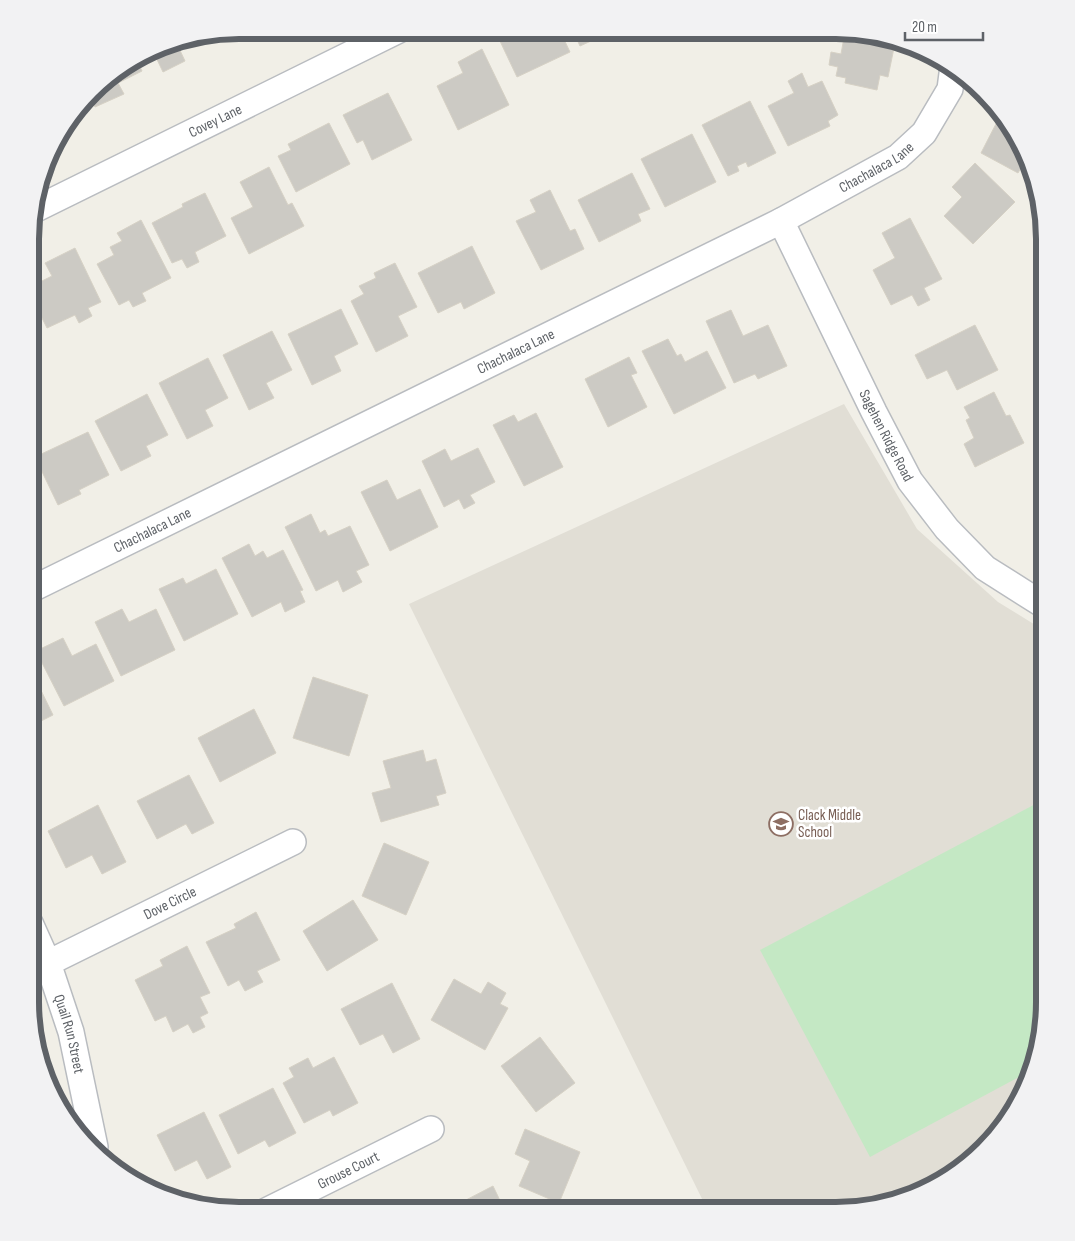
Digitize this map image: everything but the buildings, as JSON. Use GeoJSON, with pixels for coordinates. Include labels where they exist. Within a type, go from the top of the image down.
{"type":"FeatureCollection","features":[{"type":"Feature","properties":{"kind":"street","name":"Covey Lane"},"geometry":{"type":"LineString","coordinates":[[41,206],[381,39]]}},
{"type":"Feature","properties":{"kind":"street","name":"Chachalaca Lane"},"geometry":{"type":"LineString","coordinates":[[39,586],[781,221],[898,157],[924,133],[950,89],[952,75]]}},
{"type":"Feature","properties":{"kind":"street","name":"Sagehen Ridge Road"},"geometry":{"type":"LineString","coordinates":[[781,221],[874,412],[910,481],[947,529],[985,568],[1036,600]]}},
{"type":"Feature","properties":{"kind":"street","name":"Dove Circle"},"geometry":{"type":"LineString","coordinates":[[48,963],[292,842]]}},
{"type":"Feature","properties":{"kind":"street","name":"Quail Run Street"},"geometry":{"type":"LineString","coordinates":[[39,943],[48,963],[71,1032],[94,1140]]}},
{"type":"Feature","properties":{"kind":"street","name":"Grouse Court"},"geometry":{"type":"LineString","coordinates":[[282,1202],[431,1129]]}},
{"type":"Feature","properties":{"kind":"shaded area","name":"Clack Middle School"},"geometry":{"type":"Polygon","coordinates":[[[844,404],[917,529],[998,602],[1036,625],[1035,1029],[1026,1067],[1016,1091],[1003,1114],[978,1144],[948,1169],[925,1182],[901,1192],[863,1201],[704,1202],[409,604],[844,404]]]}},
{"type":"Feature","properties":{"kind":"green space"},"geometry":{"type":"Polygon","coordinates":[[[1036,804],[1036,1016],[1035,1029],[1023,1075],[870,1157],[760,950],[1036,804]]]}},
{"type":"Feature","properties":{"kind":"place","name":"Clack Middle School"},"geometry":{"type":"Point","coordinates":[781,824]}}]}
